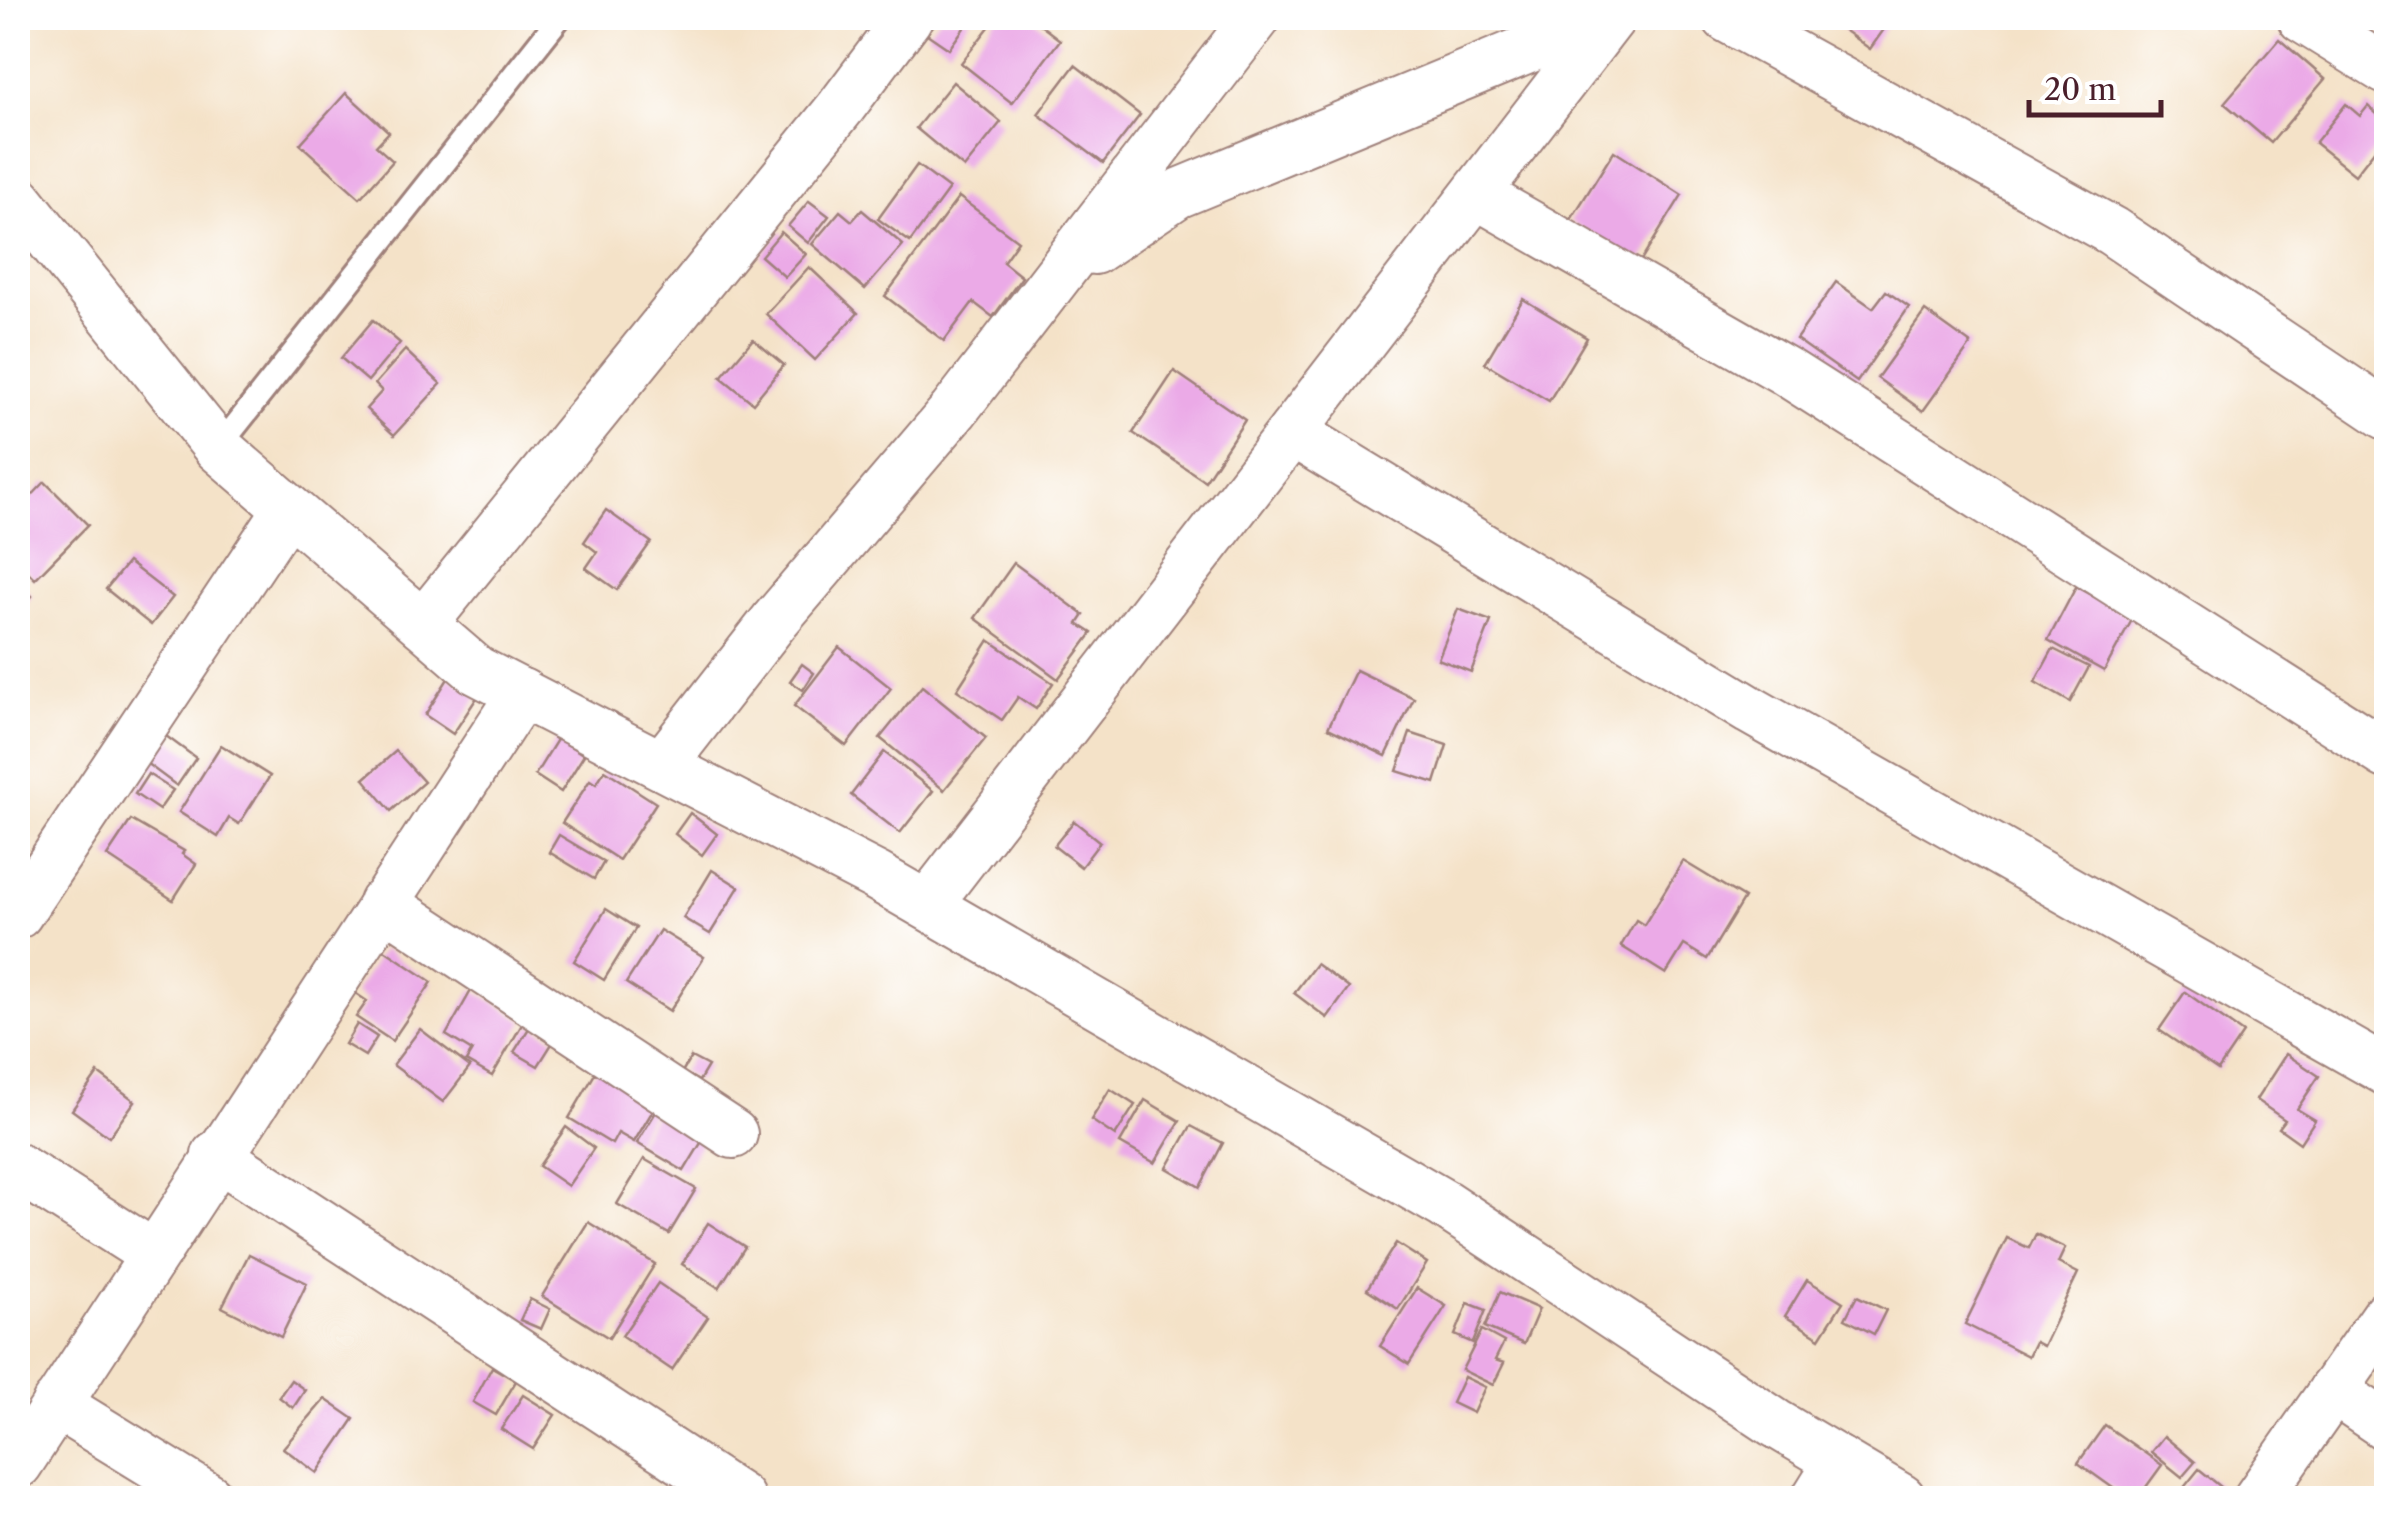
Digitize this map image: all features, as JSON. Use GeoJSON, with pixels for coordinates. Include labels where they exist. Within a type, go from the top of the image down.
{"type":"FeatureCollection","features":[{"type":"Feature","properties":{"kind":"street"},"geometry":{"type":"LineString","coordinates":[[423,624],[842,107],[908,18]]}},
{"type":"Feature","properties":{"kind":"street"},"geometry":{"type":"LineString","coordinates":[[662,765],[776,619],[954,410],[1256,18]]}},
{"type":"Feature","properties":{"kind":"street"},"geometry":{"type":"LineString","coordinates":[[1068,263],[1177,194],[1603,18]]}},
{"type":"Feature","properties":{"kind":"street"},"geometry":{"type":"LineString","coordinates":[[927,905],[1611,18]]}},
{"type":"Feature","properties":{"kind":"street"},"geometry":{"type":"LineString","coordinates":[[1726,18],[2112,231],[2386,415]]}},
{"type":"Feature","properties":{"kind":"street"},"geometry":{"type":"LineString","coordinates":[[2302,18],[2386,70]]}},
{"type":"Feature","properties":{"kind":"street"},"geometry":{"type":"LineString","coordinates":[[1476,194],[1787,372],[2386,754]]}},
{"type":"Feature","properties":{"kind":"street"},"geometry":{"type":"LineString","coordinates":[[18,199],[218,448],[476,670],[927,905],[1444,1204],[1828,1480],[1901,1498]]}},
{"type":"Feature","properties":{"kind":"street"},"geometry":{"type":"LineString","coordinates":[[1292,432],[1750,710],[2386,1071]]}},
{"type":"Feature","properties":{"kind":"street"},"geometry":{"type":"LineString","coordinates":[[18,914],[288,509]]}},
{"type":"Feature","properties":{"kind":"street"},"geometry":{"type":"LineString","coordinates":[[18,1464],[216,1155],[522,694]]}},
{"type":"Feature","properties":{"kind":"street"},"geometry":{"type":"LineString","coordinates":[[382,903],[733,1134]]}},
{"type":"Feature","properties":{"kind":"street"},"geometry":{"type":"LineString","coordinates":[[216,1155],[740,1498]]}},
{"type":"Feature","properties":{"kind":"street"},"geometry":{"type":"LineString","coordinates":[[18,1168],[153,1254]]}},
{"type":"Feature","properties":{"kind":"street"},"geometry":{"type":"LineString","coordinates":[[2258,1498],[2386,1316]]}},
{"type":"Feature","properties":{"kind":"street"},"geometry":{"type":"LineString","coordinates":[[2334,1390],[2386,1426]]}},
{"type":"Feature","properties":{"kind":"street"},"geometry":{"type":"LineString","coordinates":[[56,1404],[209,1498]]}},
{"type":"Feature","properties":{"kind":"lane"},"geometry":{"type":"LineString","coordinates":[[218,448],[559,18]]}},
{"type":"Feature","properties":{"kind":"building"},"geometry":{"type":"Polygon","coordinates":[[[939,18],[971,18],[949,49],[927,34],[939,18]]]}},
{"type":"Feature","properties":{"kind":"building"},"geometry":{"type":"Polygon","coordinates":[[[996,18],[1031,18],[1060,40],[1012,103],[961,63],[996,18]]]}},
{"type":"Feature","properties":{"kind":"building"},"geometry":{"type":"Polygon","coordinates":[[[1844,18],[1892,18],[1870,49],[1838,26],[1844,18]]]}},
{"type":"Feature","properties":{"kind":"building"},"geometry":{"type":"Polygon","coordinates":[[[2279,39],[2325,79],[2271,143],[2224,103],[2279,39]]]}},
{"type":"Feature","properties":{"kind":"building"},"geometry":{"type":"Polygon","coordinates":[[[1075,65],[1140,115],[1103,163],[1038,114],[1075,65]]]}},
{"type":"Feature","properties":{"kind":"building"},"geometry":{"type":"Polygon","coordinates":[[[953,82],[1001,122],[964,168],[916,128],[953,82]]]}},
{"type":"Feature","properties":{"kind":"building"},"geometry":{"type":"Polygon","coordinates":[[[346,93],[389,132],[376,146],[393,161],[360,198],[300,144],[346,93]]]}},
{"type":"Feature","properties":{"kind":"building"},"geometry":{"type":"Polygon","coordinates":[[[2346,104],[2360,116],[2368,106],[2386,122],[2386,135],[2355,175],[2315,143],[2346,104]]]}},
{"type":"Feature","properties":{"kind":"building"},"geometry":{"type":"Polygon","coordinates":[[[1614,151],[1682,195],[1639,264],[1570,221],[1614,151]]]}},
{"type":"Feature","properties":{"kind":"building"},"geometry":{"type":"Polygon","coordinates":[[[917,165],[949,189],[910,242],[878,219],[917,165]]]}},
{"type":"Feature","properties":{"kind":"building"},"geometry":{"type":"Polygon","coordinates":[[[959,197],[1018,241],[1003,262],[1022,277],[993,317],[973,302],[944,341],[885,296],[959,197]]]}},
{"type":"Feature","properties":{"kind":"building"},"geometry":{"type":"Polygon","coordinates":[[[809,201],[829,216],[808,243],[788,226],[809,201]]]}},
{"type":"Feature","properties":{"kind":"building"},"geometry":{"type":"Polygon","coordinates":[[[862,210],[903,245],[865,289],[812,244],[840,211],[852,221],[862,210]]]}},
{"type":"Feature","properties":{"kind":"building"},"geometry":{"type":"Polygon","coordinates":[[[781,232],[806,254],[785,277],[761,256],[781,232]]]}},
{"type":"Feature","properties":{"kind":"building"},"geometry":{"type":"Polygon","coordinates":[[[809,267],[858,313],[815,360],[766,314],[809,267]]]}},
{"type":"Feature","properties":{"kind":"building"},"geometry":{"type":"Polygon","coordinates":[[[1836,282],[1873,308],[1886,291],[1909,307],[1857,382],[1796,339],[1836,282]]]}},
{"type":"Feature","properties":{"kind":"building"},"geometry":{"type":"Polygon","coordinates":[[[1523,299],[1587,338],[1549,401],[1485,363],[1523,299]]]}},
{"type":"Feature","properties":{"kind":"building"},"geometry":{"type":"Polygon","coordinates":[[[1925,311],[1971,344],[1923,411],[1877,378],[1925,311]]]}},
{"type":"Feature","properties":{"kind":"building"},"geometry":{"type":"Polygon","coordinates":[[[373,320],[400,343],[368,381],[341,358],[373,320]]]}},
{"type":"Feature","properties":{"kind":"building"},"geometry":{"type":"Polygon","coordinates":[[[753,339],[784,365],[753,403],[721,377],[753,339]]]}},
{"type":"Feature","properties":{"kind":"building"},"geometry":{"type":"Polygon","coordinates":[[[405,350],[441,384],[394,435],[366,409],[382,391],[375,384],[405,350]]]}},
{"type":"Feature","properties":{"kind":"building"},"geometry":{"type":"Polygon","coordinates":[[[1174,371],[1245,420],[1205,481],[1133,433],[1174,371]]]}},
{"type":"Feature","properties":{"kind":"building"},"geometry":{"type":"Polygon","coordinates":[[[45,482],[88,525],[35,579],[18,562],[18,510],[45,482]]]}},
{"type":"Feature","properties":{"kind":"building"},"geometry":{"type":"Polygon","coordinates":[[[606,510],[651,542],[617,590],[586,568],[597,552],[584,542],[606,510]]]}},
{"type":"Feature","properties":{"kind":"building"},"geometry":{"type":"Polygon","coordinates":[[[128,562],[173,597],[151,625],[106,589],[128,562]]]}},
{"type":"Feature","properties":{"kind":"building"},"geometry":{"type":"Polygon","coordinates":[[[1014,563],[1084,615],[1078,624],[1092,633],[1058,679],[975,618],[1014,563]]]}},
{"type":"Feature","properties":{"kind":"building"},"geometry":{"type":"Polygon","coordinates":[[[18,582],[32,596],[18,612],[18,582]]]}},
{"type":"Feature","properties":{"kind":"building"},"geometry":{"type":"Polygon","coordinates":[[[2076,587],[2133,618],[2104,671],[2048,640],[2076,587]]]}},
{"type":"Feature","properties":{"kind":"building"},"geometry":{"type":"Polygon","coordinates":[[[1458,609],[1491,621],[1471,672],[1438,659],[1458,609]]]}},
{"type":"Feature","properties":{"kind":"building"},"geometry":{"type":"Polygon","coordinates":[[[989,640],[1053,683],[1036,709],[1018,697],[1002,720],[957,690],[989,640]]]}},
{"type":"Feature","properties":{"kind":"building"},"geometry":{"type":"Polygon","coordinates":[[[839,647],[891,688],[846,746],[794,706],[839,647]]]}},
{"type":"Feature","properties":{"kind":"building"},"geometry":{"type":"Polygon","coordinates":[[[2053,649],[2089,667],[2070,702],[2035,682],[2053,649]]]}},
{"type":"Feature","properties":{"kind":"building"},"geometry":{"type":"Polygon","coordinates":[[[802,664],[814,673],[803,690],[790,681],[802,664]]]}},
{"type":"Feature","properties":{"kind":"building"},"geometry":{"type":"Polygon","coordinates":[[[1356,670],[1414,698],[1386,756],[1328,728],[1356,670]]]}},
{"type":"Feature","properties":{"kind":"building"},"geometry":{"type":"Polygon","coordinates":[[[449,677],[478,696],[453,734],[425,715],[449,677]]]}},
{"type":"Feature","properties":{"kind":"building"},"geometry":{"type":"Polygon","coordinates":[[[922,686],[986,738],[944,790],[880,738],[922,686]]]}},
{"type":"Feature","properties":{"kind":"building"},"geometry":{"type":"Polygon","coordinates":[[[1410,733],[1447,745],[1435,783],[1397,771],[1410,733]]]}},
{"type":"Feature","properties":{"kind":"building"},"geometry":{"type":"Polygon","coordinates":[[[166,736],[196,758],[177,786],[146,763],[166,736]]]}},
{"type":"Feature","properties":{"kind":"building"},"geometry":{"type":"Polygon","coordinates":[[[558,738],[584,755],[561,792],[535,775],[558,738]]]}},
{"type":"Feature","properties":{"kind":"building"},"geometry":{"type":"Polygon","coordinates":[[[221,745],[270,776],[239,824],[229,818],[218,837],[179,812],[221,745]]]}},
{"type":"Feature","properties":{"kind":"building"},"geometry":{"type":"Polygon","coordinates":[[[396,751],[424,782],[391,811],[364,779],[396,751]]]}},
{"type":"Feature","properties":{"kind":"building"},"geometry":{"type":"Polygon","coordinates":[[[884,752],[933,791],[900,833],[851,795],[884,752]]]}},
{"type":"Feature","properties":{"kind":"building"},"geometry":{"type":"Polygon","coordinates":[[[605,770],[656,803],[619,860],[562,823],[590,780],[596,784],[605,770]]]}},
{"type":"Feature","properties":{"kind":"building"},"geometry":{"type":"Polygon","coordinates":[[[148,774],[173,790],[159,810],[135,794],[148,774]]]}},
{"type":"Feature","properties":{"kind":"building"},"geometry":{"type":"Polygon","coordinates":[[[690,813],[717,834],[702,855],[675,834],[690,813]]]}},
{"type":"Feature","properties":{"kind":"building"},"geometry":{"type":"Polygon","coordinates":[[[131,820],[184,851],[182,854],[196,864],[173,900],[107,856],[131,820]]]}},
{"type":"Feature","properties":{"kind":"building"},"geometry":{"type":"Polygon","coordinates":[[[1074,821],[1100,842],[1081,867],[1054,846],[1074,821]]]}},
{"type":"Feature","properties":{"kind":"building"},"geometry":{"type":"Polygon","coordinates":[[[559,835],[604,862],[594,879],[549,852],[559,835]]]}},
{"type":"Feature","properties":{"kind":"building"},"geometry":{"type":"Polygon","coordinates":[[[1683,861],[1744,898],[1707,959],[1684,945],[1666,974],[1621,946],[1636,920],[1644,925],[1683,861]]]}},
{"type":"Feature","properties":{"kind":"building"},"geometry":{"type":"Polygon","coordinates":[[[712,870],[739,887],[710,934],[683,918],[712,870]]]}},
{"type":"Feature","properties":{"kind":"building"},"geometry":{"type":"Polygon","coordinates":[[[606,909],[636,928],[604,980],[574,961],[606,909]]]}},
{"type":"Feature","properties":{"kind":"building"},"geometry":{"type":"Polygon","coordinates":[[[660,930],[704,957],[670,1011],[626,983],[660,930]]]}},
{"type":"Feature","properties":{"kind":"building"},"geometry":{"type":"Polygon","coordinates":[[[383,949],[432,982],[392,1041],[356,1017],[367,1001],[355,993],[383,949]]]}},
{"type":"Feature","properties":{"kind":"building"},"geometry":{"type":"Polygon","coordinates":[[[1316,964],[1349,988],[1327,1018],[1294,993],[1316,964]]]}},
{"type":"Feature","properties":{"kind":"building"},"geometry":{"type":"Polygon","coordinates":[[[472,989],[524,1021],[492,1076],[466,1061],[472,1051],[446,1035],[472,989]]]}},
{"type":"Feature","properties":{"kind":"building"},"geometry":{"type":"Polygon","coordinates":[[[2185,992],[2243,1033],[2218,1070],[2159,1030],[2185,992]]]}},
{"type":"Feature","properties":{"kind":"building"},"geometry":{"type":"Polygon","coordinates":[[[357,1024],[377,1037],[365,1056],[345,1044],[357,1024]]]}},
{"type":"Feature","properties":{"kind":"building"},"geometry":{"type":"Polygon","coordinates":[[[531,1025],[555,1039],[538,1066],[514,1052],[531,1025]]]}},
{"type":"Feature","properties":{"kind":"building"},"geometry":{"type":"Polygon","coordinates":[[[420,1029],[470,1067],[443,1102],[393,1065],[420,1029]]]}},
{"type":"Feature","properties":{"kind":"building"},"geometry":{"type":"Polygon","coordinates":[[[2286,1054],[2319,1076],[2297,1109],[2315,1120],[2300,1143],[2279,1128],[2285,1120],[2256,1100],[2286,1054]]]}},
{"type":"Feature","properties":{"kind":"building"},"geometry":{"type":"Polygon","coordinates":[[[691,1057],[708,1066],[699,1081],[682,1072],[691,1057]]]}},
{"type":"Feature","properties":{"kind":"building"},"geometry":{"type":"Polygon","coordinates":[[[600,1065],[655,1107],[634,1142],[618,1133],[612,1144],[569,1118],[600,1065]]]}},
{"type":"Feature","properties":{"kind":"building"},"geometry":{"type":"Polygon","coordinates":[[[98,1073],[135,1101],[109,1137],[72,1110],[98,1073]]]}},
{"type":"Feature","properties":{"kind":"building"},"geometry":{"type":"Polygon","coordinates":[[[1110,1089],[1135,1105],[1115,1136],[1091,1120],[1110,1089]]]}},
{"type":"Feature","properties":{"kind":"building"},"geometry":{"type":"Polygon","coordinates":[[[1145,1100],[1180,1121],[1155,1163],[1120,1143],[1145,1100]]]}},
{"type":"Feature","properties":{"kind":"building"},"geometry":{"type":"Polygon","coordinates":[[[657,1110],[704,1138],[684,1171],[637,1143],[657,1110]]]}},
{"type":"Feature","properties":{"kind":"building"},"geometry":{"type":"Polygon","coordinates":[[[1191,1126],[1223,1143],[1200,1187],[1167,1168],[1191,1126]]]}},
{"type":"Feature","properties":{"kind":"building"},"geometry":{"type":"Polygon","coordinates":[[[566,1127],[594,1148],[568,1186],[539,1166],[566,1127]]]}},
{"type":"Feature","properties":{"kind":"building"},"geometry":{"type":"Polygon","coordinates":[[[644,1159],[696,1189],[669,1234],[617,1204],[644,1159]]]}},
{"type":"Feature","properties":{"kind":"building"},"geometry":{"type":"Polygon","coordinates":[[[588,1222],[655,1264],[609,1338],[542,1296],[588,1222]]]}},
{"type":"Feature","properties":{"kind":"building"},"geometry":{"type":"Polygon","coordinates":[[[708,1223],[745,1247],[719,1288],[682,1264],[708,1223]]]}},
{"type":"Feature","properties":{"kind":"building"},"geometry":{"type":"Polygon","coordinates":[[[2036,1234],[2065,1248],[2058,1263],[2078,1273],[2043,1346],[2035,1342],[2028,1356],[1965,1324],[2007,1238],[2029,1248],[2036,1234]]]}},
{"type":"Feature","properties":{"kind":"building"},"geometry":{"type":"Polygon","coordinates":[[[1396,1243],[1427,1263],[1398,1309],[1367,1289],[1396,1243]]]}},
{"type":"Feature","properties":{"kind":"building"},"geometry":{"type":"Polygon","coordinates":[[[249,1254],[307,1283],[281,1337],[222,1307],[249,1254]]]}},
{"type":"Feature","properties":{"kind":"building"},"geometry":{"type":"Polygon","coordinates":[[[1807,1280],[1843,1302],[1820,1338],[1785,1316],[1807,1280]]]}},
{"type":"Feature","properties":{"kind":"building"},"geometry":{"type":"Polygon","coordinates":[[[658,1283],[708,1317],[672,1370],[622,1336],[658,1283]]]}},
{"type":"Feature","properties":{"kind":"building"},"geometry":{"type":"Polygon","coordinates":[[[1417,1288],[1446,1306],[1409,1364],[1380,1346],[1417,1288]]]}},
{"type":"Feature","properties":{"kind":"building"},"geometry":{"type":"Polygon","coordinates":[[[1500,1292],[1539,1309],[1524,1344],[1485,1327],[1500,1292]]]}},
{"type":"Feature","properties":{"kind":"building"},"geometry":{"type":"Polygon","coordinates":[[[1857,1296],[1886,1310],[1874,1334],[1845,1319],[1857,1296]]]}},
{"type":"Feature","properties":{"kind":"building"},"geometry":{"type":"Polygon","coordinates":[[[530,1299],[550,1309],[541,1329],[520,1320],[530,1299]]]}},
{"type":"Feature","properties":{"kind":"building"},"geometry":{"type":"Polygon","coordinates":[[[1468,1303],[1486,1310],[1473,1343],[1455,1335],[1468,1303]]]}},
{"type":"Feature","properties":{"kind":"building"},"geometry":{"type":"Polygon","coordinates":[[[1482,1330],[1504,1342],[1495,1360],[1504,1363],[1493,1385],[1462,1370],[1482,1330]]]}},
{"type":"Feature","properties":{"kind":"building"},"geometry":{"type":"Polygon","coordinates":[[[492,1367],[516,1381],[496,1415],[473,1402],[492,1367]]]}},
{"type":"Feature","properties":{"kind":"building"},"geometry":{"type":"Polygon","coordinates":[[[1464,1377],[1485,1387],[1473,1413],[1452,1403],[1464,1377]]]}},
{"type":"Feature","properties":{"kind":"building"},"geometry":{"type":"Polygon","coordinates":[[[291,1380],[305,1390],[293,1408],[279,1397],[291,1380]]]}},
{"type":"Feature","properties":{"kind":"building"},"geometry":{"type":"Polygon","coordinates":[[[523,1395],[555,1415],[533,1449],[501,1429],[523,1395]]]}},
{"type":"Feature","properties":{"kind":"building"},"geometry":{"type":"Polygon","coordinates":[[[325,1399],[354,1419],[317,1473],[283,1448],[325,1399]]]}},
{"type":"Feature","properties":{"kind":"building"},"geometry":{"type":"Polygon","coordinates":[[[2105,1425],[2162,1465],[2138,1498],[2127,1498],[2078,1463],[2105,1425]]]}},
{"type":"Feature","properties":{"kind":"building"},"geometry":{"type":"Polygon","coordinates":[[[2164,1436],[2195,1462],[2182,1477],[2151,1452],[2164,1436]]]}},
{"type":"Feature","properties":{"kind":"building"},"geometry":{"type":"Polygon","coordinates":[[[2199,1469],[2226,1491],[2221,1498],[2177,1496],[2199,1469]]]}}]}
